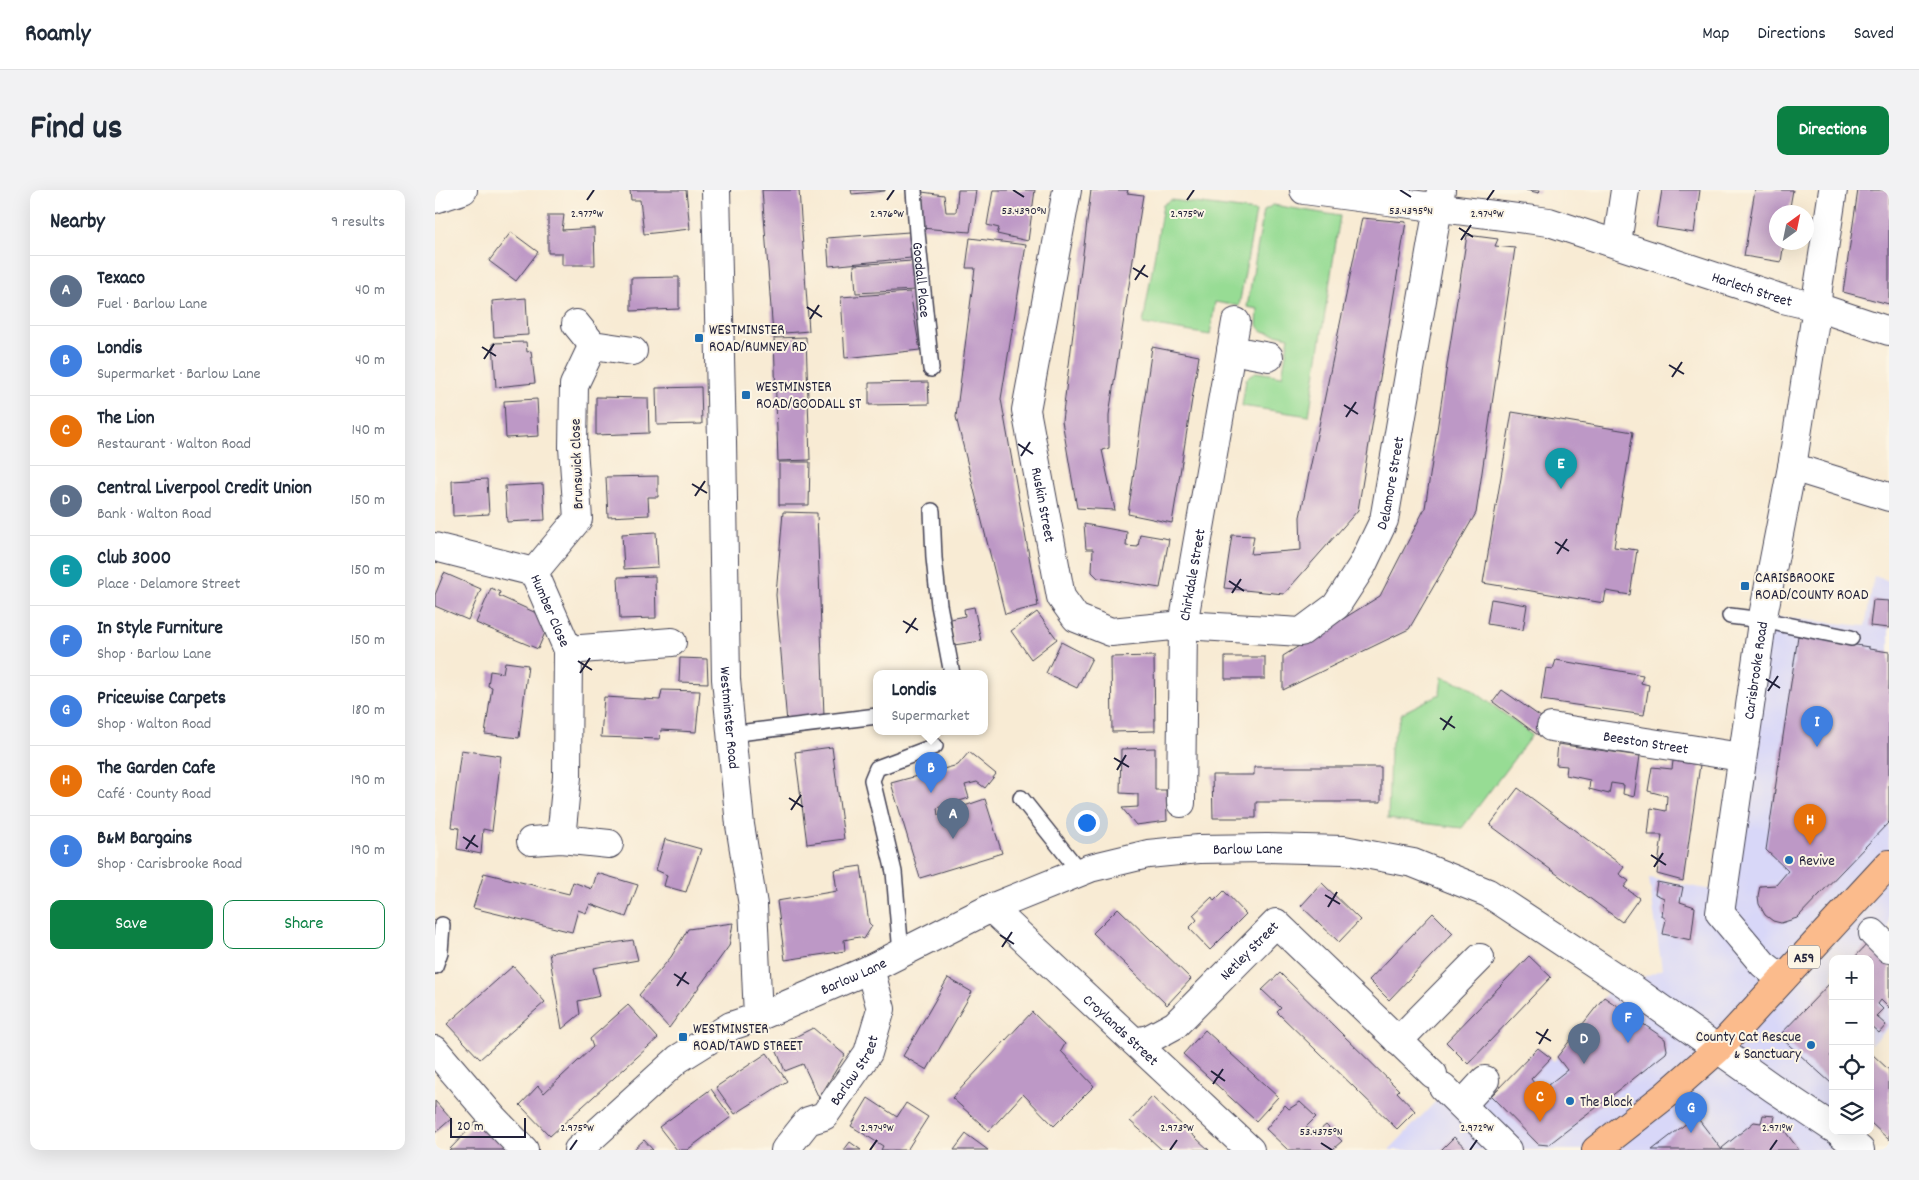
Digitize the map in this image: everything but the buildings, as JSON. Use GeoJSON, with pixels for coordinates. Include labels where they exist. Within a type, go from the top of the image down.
{"type":"FeatureCollection","features":[{"type":"Feature","properties":{"kind":"highway","name":"A59"},"geometry":{"type":"LineString","coordinates":[[1596,1150],[1666,1095],[1718,1049],[1889,864]]}},
{"type":"Feature","properties":{"kind":"street","name":"Westminster Road"},"geometry":{"type":"LineString","coordinates":[[716,190],[726,679],[740,825],[753,905],[758,1017]]}},
{"type":"Feature","properties":{"kind":"street","name":"Ruskin Street"},"geometry":{"type":"LineString","coordinates":[[1067,190],[1026,410],[1061,597],[1076,618],[1111,632],[1183,625]]}},
{"type":"Feature","properties":{"kind":"street","name":"Harlech Street"},"geometry":{"type":"LineString","coordinates":[[1304,190],[1440,198],[1549,222],[1783,299],[1817,307],[1889,331]]}},
{"type":"Feature","properties":{"kind":"street"},"geometry":{"type":"LineString","coordinates":[[1617,243],[1625,190]]}},
{"type":"Feature","properties":{"kind":"street","name":"Carisbrooke Road"},"geometry":{"type":"LineString","coordinates":[[1782,979],[1763,964],[1720,913],[1741,758],[1817,307],[1818,288],[1833,190]]}},
{"type":"Feature","properties":{"kind":"street","name":"Delamore Street"},"geometry":{"type":"LineString","coordinates":[[1183,625],[1301,632],[1336,606],[1362,566],[1384,520],[1440,198]]}},
{"type":"Feature","properties":{"kind":"street","name":"Chirkdale Street"},"geometry":{"type":"LineString","coordinates":[[1181,803],[1183,625],[1235,322]]}},
{"type":"Feature","properties":{"kind":"street"},"geometry":{"type":"LineString","coordinates":[[575,324],[593,345],[633,351]]}},
{"type":"Feature","properties":{"kind":"street","name":"Brunswick Close"},"geometry":{"type":"LineString","coordinates":[[533,572],[578,520],[573,447],[574,385],[593,345]]}},
{"type":"Feature","properties":{"kind":"street"},"geometry":{"type":"LineString","coordinates":[[1231,350],[1269,357]]}},
{"type":"Feature","properties":{"kind":"street"},"geometry":{"type":"LineString","coordinates":[[1791,467],[1889,497]]}},
{"type":"Feature","properties":{"kind":"street","name":"Humber Close"},"geometry":{"type":"LineString","coordinates":[[435,547],[533,572],[568,650],[567,777],[561,839]]}},
{"type":"Feature","properties":{"kind":"street"},"geometry":{"type":"LineString","coordinates":[[568,650],[672,642]]}},
{"type":"Feature","properties":{"kind":"street","name":"Beeston Street"},"geometry":{"type":"LineString","coordinates":[[1551,727],[1741,758]]}},
{"type":"Feature","properties":{"kind":"street"},"geometry":{"type":"LineString","coordinates":[[531,841],[561,839],[609,844]]}},
{"type":"Feature","properties":{"kind":"street","name":"Barlow Lane"},"geometry":{"type":"LineString","coordinates":[[758,1017],[869,969],[991,908],[1090,868],[1148,854],[1199,849],[1344,850],[1413,863],[1489,893],[1626,984],[1829,1125]]}},
{"type":"Feature","properties":{"kind":"street","name":"Croylands Street"},"geometry":{"type":"LineString","coordinates":[[991,908],[1250,1150]]}},
{"type":"Feature","properties":{"kind":"street","name":"Netley Street"},"geometry":{"type":"LineString","coordinates":[[1135,1042],[1149,1039],[1175,1025],[1276,923],[1399,1041],[1507,1150]]}},
{"type":"Feature","properties":{"kind":"street"},"geometry":{"type":"LineString","coordinates":[[1399,1041],[1480,958]]}},
{"type":"Feature","properties":{"kind":"street","name":"Barlow Street"},"geometry":{"type":"LineString","coordinates":[[785,1150],[808,1121],[824,1116],[868,1053],[881,1009],[869,969]]}},
{"type":"Feature","properties":{"kind":"street"},"geometry":{"type":"LineString","coordinates":[[578,1150],[678,1058],[731,1026],[758,1017]]}},
{"type":"Feature","properties":{"kind":"street"},"geometry":{"type":"LineString","coordinates":[[435,1050],[524,1150]]}},
{"type":"Feature","properties":{"kind":"street"},"geometry":{"type":"LineString","coordinates":[[1446,1089],[1485,1080]]}},
{"type":"Feature","properties":{"kind":"street"},"geometry":{"type":"LineString","coordinates":[[1842,1135],[1859,1150]]}},
{"type":"Feature","properties":{"kind":"lane","name":"Goodall Place"},"geometry":{"type":"LineString","coordinates":[[914,190],[931,369]]}},
{"type":"Feature","properties":{"kind":"lane"},"geometry":{"type":"LineString","coordinates":[[932,511],[939,605],[952,670]]}},
{"type":"Feature","properties":{"kind":"lane"},"geometry":{"type":"LineString","coordinates":[[1730,616],[1763,620],[1851,638]]}},
{"type":"Feature","properties":{"kind":"lane"},"geometry":{"type":"LineString","coordinates":[[730,734],[873,716]]}},
{"type":"Feature","properties":{"kind":"lane"},"geometry":{"type":"LineString","coordinates":[[901,953],[894,872],[872,780],[877,768],[935,746]]}},
{"type":"Feature","properties":{"kind":"lane"},"geometry":{"type":"LineString","coordinates":[[1021,798],[1080,872]]}},
{"type":"Feature","properties":{"kind":"lane"},"geometry":{"type":"LineString","coordinates":[[435,966],[440,952],[442,925]]}},
{"type":"Feature","properties":{"kind":"shaded area"},"geometry":{"type":"Polygon","coordinates":[[[1874,576],[1889,581],[1889,1026],[1874,1042],[1874,955],[1829,955],[1829,1135],[1834,1135],[1840,1150],[1389,1150],[1461,1075],[1490,1096],[1538,1048],[1554,1061],[1606,994],[1662,969],[1649,878],[1722,892],[1763,616],[1865,626],[1874,576]]]}},
{"type":"Feature","properties":{"kind":"green space"},"geometry":{"type":"Polygon","coordinates":[[[1171,200],[1256,211],[1239,306],[1215,302],[1210,335],[1143,324],[1163,205],[1171,200]]]}},
{"type":"Feature","properties":{"kind":"green space"},"geometry":{"type":"Polygon","coordinates":[[[1273,205],[1340,216],[1309,416],[1242,406],[1246,379],[1256,372],[1282,376],[1289,337],[1262,331],[1257,325],[1258,309],[1247,307],[1264,210],[1273,205]]]}},
{"type":"Feature","properties":{"kind":"green space"},"geometry":{"type":"Polygon","coordinates":[[[1442,677],[1466,685],[1532,735],[1462,828],[1388,819],[1390,748],[1402,713],[1440,694],[1442,677]]]}},
{"type":"Feature","properties":{"kind":"place","name":"WESTMINSTER ROAD/RUMNEY RD"},"geometry":{"type":"Point","coordinates":[699,338]}},
{"type":"Feature","properties":{"kind":"place","name":"WESTMINSTER ROAD/GOODALL ST"},"geometry":{"type":"Point","coordinates":[746,395]}},
{"type":"Feature","properties":{"kind":"place","name":"Club 3000"},"geometry":{"type":"Point","coordinates":[1561,489]}},
{"type":"Feature","properties":{"kind":"place","name":"CARISBROOKE ROAD/COUNTY ROAD"},"geometry":{"type":"Point","coordinates":[1745,586]}},
{"type":"Feature","properties":{"kind":"place","name":"B&M Bargains"},"geometry":{"type":"Point","coordinates":[1817,747]}},
{"type":"Feature","properties":{"kind":"place","name":"Londis"},"geometry":{"type":"Point","coordinates":[931,793]}},
{"type":"Feature","properties":{"kind":"place","name":"Texaco"},"geometry":{"type":"Point","coordinates":[953,839]}},
{"type":"Feature","properties":{"kind":"place","name":"The Garden Cafe"},"geometry":{"type":"Point","coordinates":[1810,845]}},
{"type":"Feature","properties":{"kind":"place","name":"Revive"},"geometry":{"type":"Point","coordinates":[1789,860]}},
{"type":"Feature","properties":{"kind":"place","name":"WESTMINSTER ROAD/TAWD STREET"},"geometry":{"type":"Point","coordinates":[683,1037]}},
{"type":"Feature","properties":{"kind":"place","name":"In Style Furniture"},"geometry":{"type":"Point","coordinates":[1628,1043]}},
{"type":"Feature","properties":{"kind":"place","name":"County Cat Rescue & Sanctuary"},"geometry":{"type":"Point","coordinates":[1811,1045]}},
{"type":"Feature","properties":{"kind":"place","name":"Central Liverpool Credit Union"},"geometry":{"type":"Point","coordinates":[1584,1064]}},
{"type":"Feature","properties":{"kind":"place","name":"The Block"},"geometry":{"type":"Point","coordinates":[1570,1101]}},
{"type":"Feature","properties":{"kind":"place","name":"The Lion"},"geometry":{"type":"Point","coordinates":[1540,1122]}},
{"type":"Feature","properties":{"kind":"place","name":"Pricewise Carpets"},"geometry":{"type":"Point","coordinates":[1691,1133]}}]}
